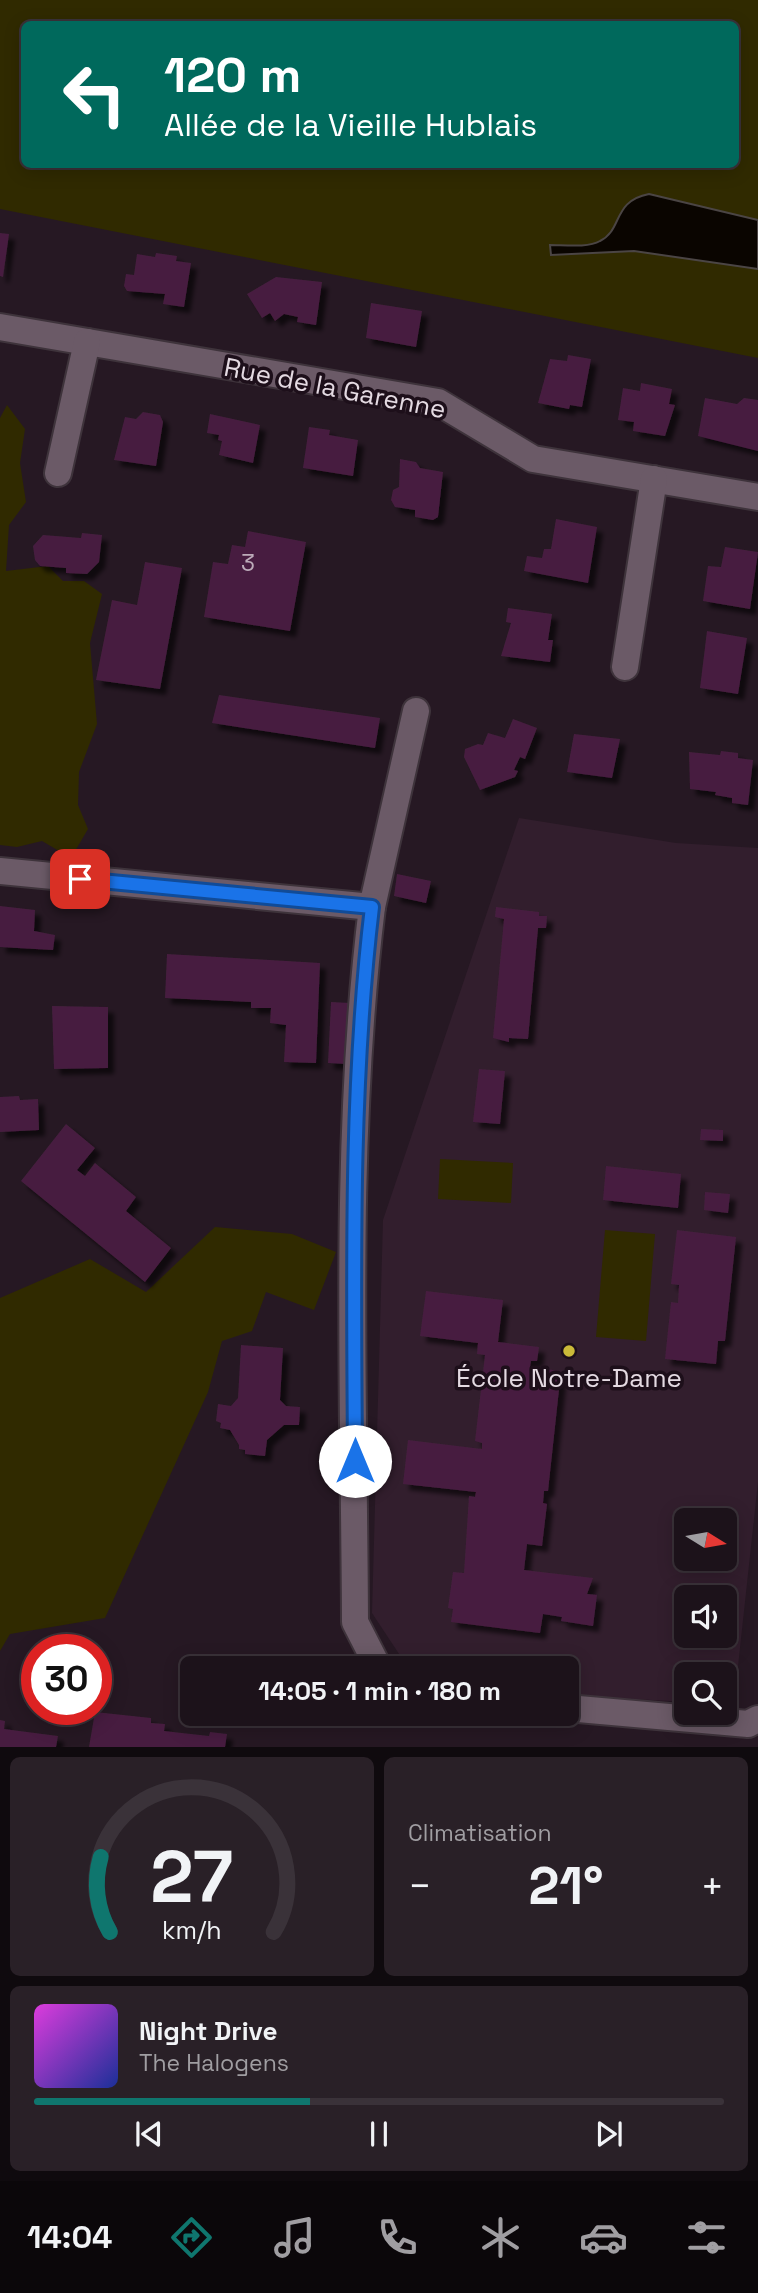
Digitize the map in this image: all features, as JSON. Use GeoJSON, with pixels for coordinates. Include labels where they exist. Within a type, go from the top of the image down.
{"type":"FeatureCollection","features":[{"type":"Feature","properties":{"kind":"street","name":"Rue de la Garenne"},"geometry":{"type":"LineString","coordinates":[[0,327],[439,402],[533,458],[758,497]]}},
{"type":"Feature","properties":{"kind":"street"},"geometry":{"type":"LineString","coordinates":[[58,473],[87,342]]}},
{"type":"Feature","properties":{"kind":"street"},"geometry":{"type":"LineString","coordinates":[[625,667],[654,479]]}},
{"type":"Feature","properties":{"kind":"street"},"geometry":{"type":"LineString","coordinates":[[372,1656],[355,1622],[354,1247],[362,984],[372,907],[416,711]]}},
{"type":"Feature","properties":{"kind":"street"},"geometry":{"type":"LineString","coordinates":[[0,871],[372,907]]}},
{"type":"Feature","properties":{"kind":"street"},"geometry":{"type":"LineString","coordinates":[[579,1709],[748,1724],[758,1719]]}},
{"type":"Feature","properties":{"kind":"shaded area"},"geometry":{"type":"Polygon","coordinates":[[[0,0],[758,0],[758,358],[0,209],[0,0]]]}},
{"type":"Feature","properties":{"kind":"shaded area"},"geometry":{"type":"Polygon","coordinates":[[[649,194],[758,220],[758,269],[634,251],[551,255],[550,245],[583,245],[600,241],[612,230],[629,203],[649,194]]]}},
{"type":"Feature","properties":{"kind":"shaded area"},"geometry":{"type":"Polygon","coordinates":[[[7,405],[25,429],[20,463],[26,502],[9,525],[6,571],[48,566],[63,581],[84,581],[102,594],[90,643],[97,724],[79,772],[78,805],[88,829],[71,858],[42,841],[17,847],[0,845],[0,418],[7,405]]]}},
{"type":"Feature","properties":{"kind":"shaded area","name":"École Notre-Dame"},"geometry":{"type":"Polygon","coordinates":[[[519,818],[676,843],[758,848],[758,1482],[737,1675],[737,1662],[674,1662],[674,1701],[579,1696],[579,1656],[400,1656],[372,1613],[383,1220],[519,818]]]}},
{"type":"Feature","properties":{"kind":"shaded area"},"geometry":{"type":"Polygon","coordinates":[[[440,1159],[513,1163],[511,1203],[438,1199],[440,1159]]]}},
{"type":"Feature","properties":{"kind":"shaded area"},"geometry":{"type":"Polygon","coordinates":[[[215,1227],[292,1234],[336,1252],[314,1310],[266,1292],[252,1331],[222,1341],[208,1392],[105,1618],[10,1634],[0,1651],[0,1298],[90,1259],[146,1292],[215,1227]]]}},
{"type":"Feature","properties":{"kind":"shaded area"},"geometry":{"type":"Polygon","coordinates":[[[605,1230],[655,1234],[646,1341],[596,1337],[605,1230]]]}},
{"type":"Feature","properties":{"kind":"building"},"geometry":{"type":"Polygon","coordinates":[[[0,233],[9,234],[3,277],[0,276],[0,233]]]}},
{"type":"Feature","properties":{"kind":"building"},"geometry":{"type":"Polygon","coordinates":[[[156,253],[177,256],[176,261],[191,263],[184,307],[163,304],[165,294],[127,291],[124,286],[126,274],[134,275],[137,254],[155,257],[156,253]]]}},
{"type":"Feature","properties":{"kind":"building"},"geometry":{"type":"Polygon","coordinates":[[[276,277],[322,282],[316,325],[297,322],[298,317],[284,314],[275,321],[270,313],[262,318],[247,294],[276,277]]]}},
{"type":"Feature","properties":{"kind":"building"},"geometry":{"type":"Polygon","coordinates":[[[371,303],[422,311],[416,347],[366,338],[371,303]]]}},
{"type":"Feature","properties":{"kind":"building"},"geometry":{"type":"Polygon","coordinates":[[[568,355],[591,359],[582,407],[570,405],[569,409],[538,403],[550,359],[567,361],[568,355]]]}},
{"type":"Feature","properties":{"kind":"building"},"geometry":{"type":"Polygon","coordinates":[[[641,383],[672,389],[669,404],[675,405],[665,436],[633,431],[634,422],[618,420],[623,388],[640,391],[641,383]]]}},
{"type":"Feature","properties":{"kind":"building"},"geometry":{"type":"Polygon","coordinates":[[[705,398],[737,404],[744,398],[758,400],[758,451],[698,436],[705,398]]]}},
{"type":"Feature","properties":{"kind":"building"},"geometry":{"type":"Polygon","coordinates":[[[143,412],[160,415],[163,422],[156,466],[114,460],[125,417],[136,419],[143,412]]]}},
{"type":"Feature","properties":{"kind":"building"},"geometry":{"type":"Polygon","coordinates":[[[210,414],[260,425],[253,463],[219,455],[222,441],[218,440],[219,435],[207,433],[210,414]]]}},
{"type":"Feature","properties":{"kind":"building"},"geometry":{"type":"Polygon","coordinates":[[[309,427],[330,430],[329,435],[358,440],[353,476],[303,468],[309,427]]]}},
{"type":"Feature","properties":{"kind":"building"},"geometry":{"type":"Polygon","coordinates":[[[400,459],[416,462],[420,468],[443,472],[438,517],[433,520],[415,517],[415,510],[395,507],[391,500],[393,490],[399,487],[400,459]]]}},
{"type":"Feature","properties":{"kind":"building"},"geometry":{"type":"Polygon","coordinates":[[[556,519],[597,527],[588,583],[524,571],[527,556],[542,558],[544,549],[551,549],[556,519]]]}},
{"type":"Feature","properties":{"kind":"building"},"geometry":{"type":"Polygon","coordinates":[[[248,531],[306,542],[290,631],[204,617],[213,562],[228,564],[232,545],[245,547],[248,531]]]}},
{"type":"Feature","properties":{"kind":"building"},"geometry":{"type":"Polygon","coordinates":[[[82,533],[102,535],[99,562],[87,574],[66,573],[66,568],[40,566],[35,560],[33,546],[43,535],[81,538],[82,533]]]}},
{"type":"Feature","properties":{"kind":"building"},"geometry":{"type":"Polygon","coordinates":[[[725,547],[758,552],[750,609],[703,601],[708,566],[721,567],[725,547]]]}},
{"type":"Feature","properties":{"kind":"building"},"geometry":{"type":"Polygon","coordinates":[[[145,562],[182,568],[160,689],[96,680],[112,600],[137,605],[145,562]]]}},
{"type":"Feature","properties":{"kind":"building"},"geometry":{"type":"Polygon","coordinates":[[[508,608],[552,614],[548,640],[553,640],[550,662],[501,656],[511,623],[506,622],[508,608]]]}},
{"type":"Feature","properties":{"kind":"building"},"geometry":{"type":"Polygon","coordinates":[[[707,631],[747,638],[738,694],[700,688],[707,631]]]}},
{"type":"Feature","properties":{"kind":"building"},"geometry":{"type":"Polygon","coordinates":[[[219,695],[380,718],[375,748],[212,723],[219,695]]]}},
{"type":"Feature","properties":{"kind":"building"},"geometry":{"type":"Polygon","coordinates":[[[513,719],[537,728],[525,759],[520,757],[514,770],[518,771],[515,777],[480,790],[464,757],[465,749],[483,745],[488,733],[505,738],[513,719]]]}},
{"type":"Feature","properties":{"kind":"building"},"geometry":{"type":"Polygon","coordinates":[[[574,734],[620,739],[612,778],[567,772],[574,734]]]}},
{"type":"Feature","properties":{"kind":"building"},"geometry":{"type":"Polygon","coordinates":[[[721,751],[738,753],[738,758],[753,760],[748,805],[732,803],[732,798],[715,795],[716,792],[690,789],[689,752],[720,755],[721,751]]]}},
{"type":"Feature","properties":{"kind":"building"},"geometry":{"type":"Polygon","coordinates":[[[397,874],[431,881],[426,903],[394,896],[397,874]]]}},
{"type":"Feature","properties":{"kind":"building"},"geometry":{"type":"Polygon","coordinates":[[[0,906],[35,910],[34,931],[55,935],[53,950],[0,947],[0,906]]]}},
{"type":"Feature","properties":{"kind":"building"},"geometry":{"type":"Polygon","coordinates":[[[496,907],[539,912],[539,916],[547,916],[546,928],[538,928],[528,1039],[509,1038],[509,1042],[493,1038],[504,919],[495,917],[496,907]]]}},
{"type":"Feature","properties":{"kind":"building"},"geometry":{"type":"Polygon","coordinates":[[[167,954],[320,963],[316,1063],[284,1062],[286,1025],[270,1023],[271,1008],[251,1008],[251,1002],[165,998],[167,954]]]}},
{"type":"Feature","properties":{"kind":"building"},"geometry":{"type":"Polygon","coordinates":[[[331,1002],[350,1003],[347,1064],[328,1063],[331,1002]]]}},
{"type":"Feature","properties":{"kind":"building"},"geometry":{"type":"Polygon","coordinates":[[[52,1006],[108,1007],[108,1068],[54,1069],[52,1006]]]}},
{"type":"Feature","properties":{"kind":"building"},"geometry":{"type":"Polygon","coordinates":[[[479,1069],[505,1071],[500,1124],[473,1122],[479,1069]]]}},
{"type":"Feature","properties":{"kind":"building"},"geometry":{"type":"Polygon","coordinates":[[[19,1096],[20,1100],[38,1099],[39,1130],[0,1132],[0,1097],[19,1096]]]}},
{"type":"Feature","properties":{"kind":"building"},"geometry":{"type":"Polygon","coordinates":[[[66,1124],[95,1148],[77,1170],[85,1176],[95,1163],[136,1197],[126,1211],[171,1248],[145,1282],[21,1181],[66,1124]]]}},
{"type":"Feature","properties":{"kind":"building"},"geometry":{"type":"Polygon","coordinates":[[[701,1129],[723,1130],[723,1141],[700,1140],[701,1129]]]}},
{"type":"Feature","properties":{"kind":"building"},"geometry":{"type":"Polygon","coordinates":[[[606,1166],[681,1174],[678,1208],[603,1200],[606,1166]]]}},
{"type":"Feature","properties":{"kind":"building"},"geometry":{"type":"Polygon","coordinates":[[[705,1192],[730,1194],[728,1213],[704,1210],[705,1192]]]}},
{"type":"Feature","properties":{"kind":"building"},"geometry":{"type":"Polygon","coordinates":[[[677,1230],[736,1237],[725,1341],[718,1341],[716,1364],[665,1359],[671,1302],[678,1303],[679,1285],[671,1284],[677,1230]]]}},
{"type":"Feature","properties":{"kind":"building"},"geometry":{"type":"Polygon","coordinates":[[[426,1291],[503,1300],[498,1342],[539,1347],[537,1361],[531,1361],[530,1367],[561,1371],[548,1491],[544,1491],[543,1503],[547,1504],[542,1546],[527,1544],[524,1570],[593,1578],[587,1594],[597,1595],[593,1626],[561,1621],[562,1617],[543,1614],[540,1633],[451,1622],[453,1609],[448,1608],[453,1572],[464,1573],[469,1496],[475,1497],[476,1492],[403,1484],[408,1440],[482,1449],[482,1443],[475,1441],[485,1355],[477,1354],[478,1343],[420,1336],[426,1291]]]}},
{"type":"Feature","properties":{"kind":"building"},"geometry":{"type":"Polygon","coordinates":[[[241,1345],[283,1348],[280,1400],[286,1406],[300,1407],[299,1425],[284,1425],[267,1440],[265,1456],[245,1454],[245,1450],[239,1449],[230,1430],[220,1428],[221,1423],[216,1421],[218,1404],[231,1406],[238,1398],[241,1345]]]}},
{"type":"Feature","properties":{"kind":"building"},"geometry":{"type":"Polygon","coordinates":[[[112,1714],[151,1718],[151,1723],[165,1724],[164,1731],[209,1736],[210,1732],[227,1734],[225,1747],[89,1747],[93,1725],[112,1725],[112,1714]]]}},
{"type":"Feature","properties":{"kind":"building"},"geometry":{"type":"Polygon","coordinates":[[[0,1720],[5,1721],[4,1729],[58,1736],[56,1747],[0,1747],[0,1720]]]}},
{"type":"Feature","properties":{"kind":"place","name":"École Notre-Dame"},"geometry":{"type":"Point","coordinates":[569,1351]}},
{"type":"Feature","properties":{"kind":"route"},"geometry":{"type":"LineString","coordinates":[[80,879],[372,907],[362,984],[354,1247],[355,1461]]}}]}
